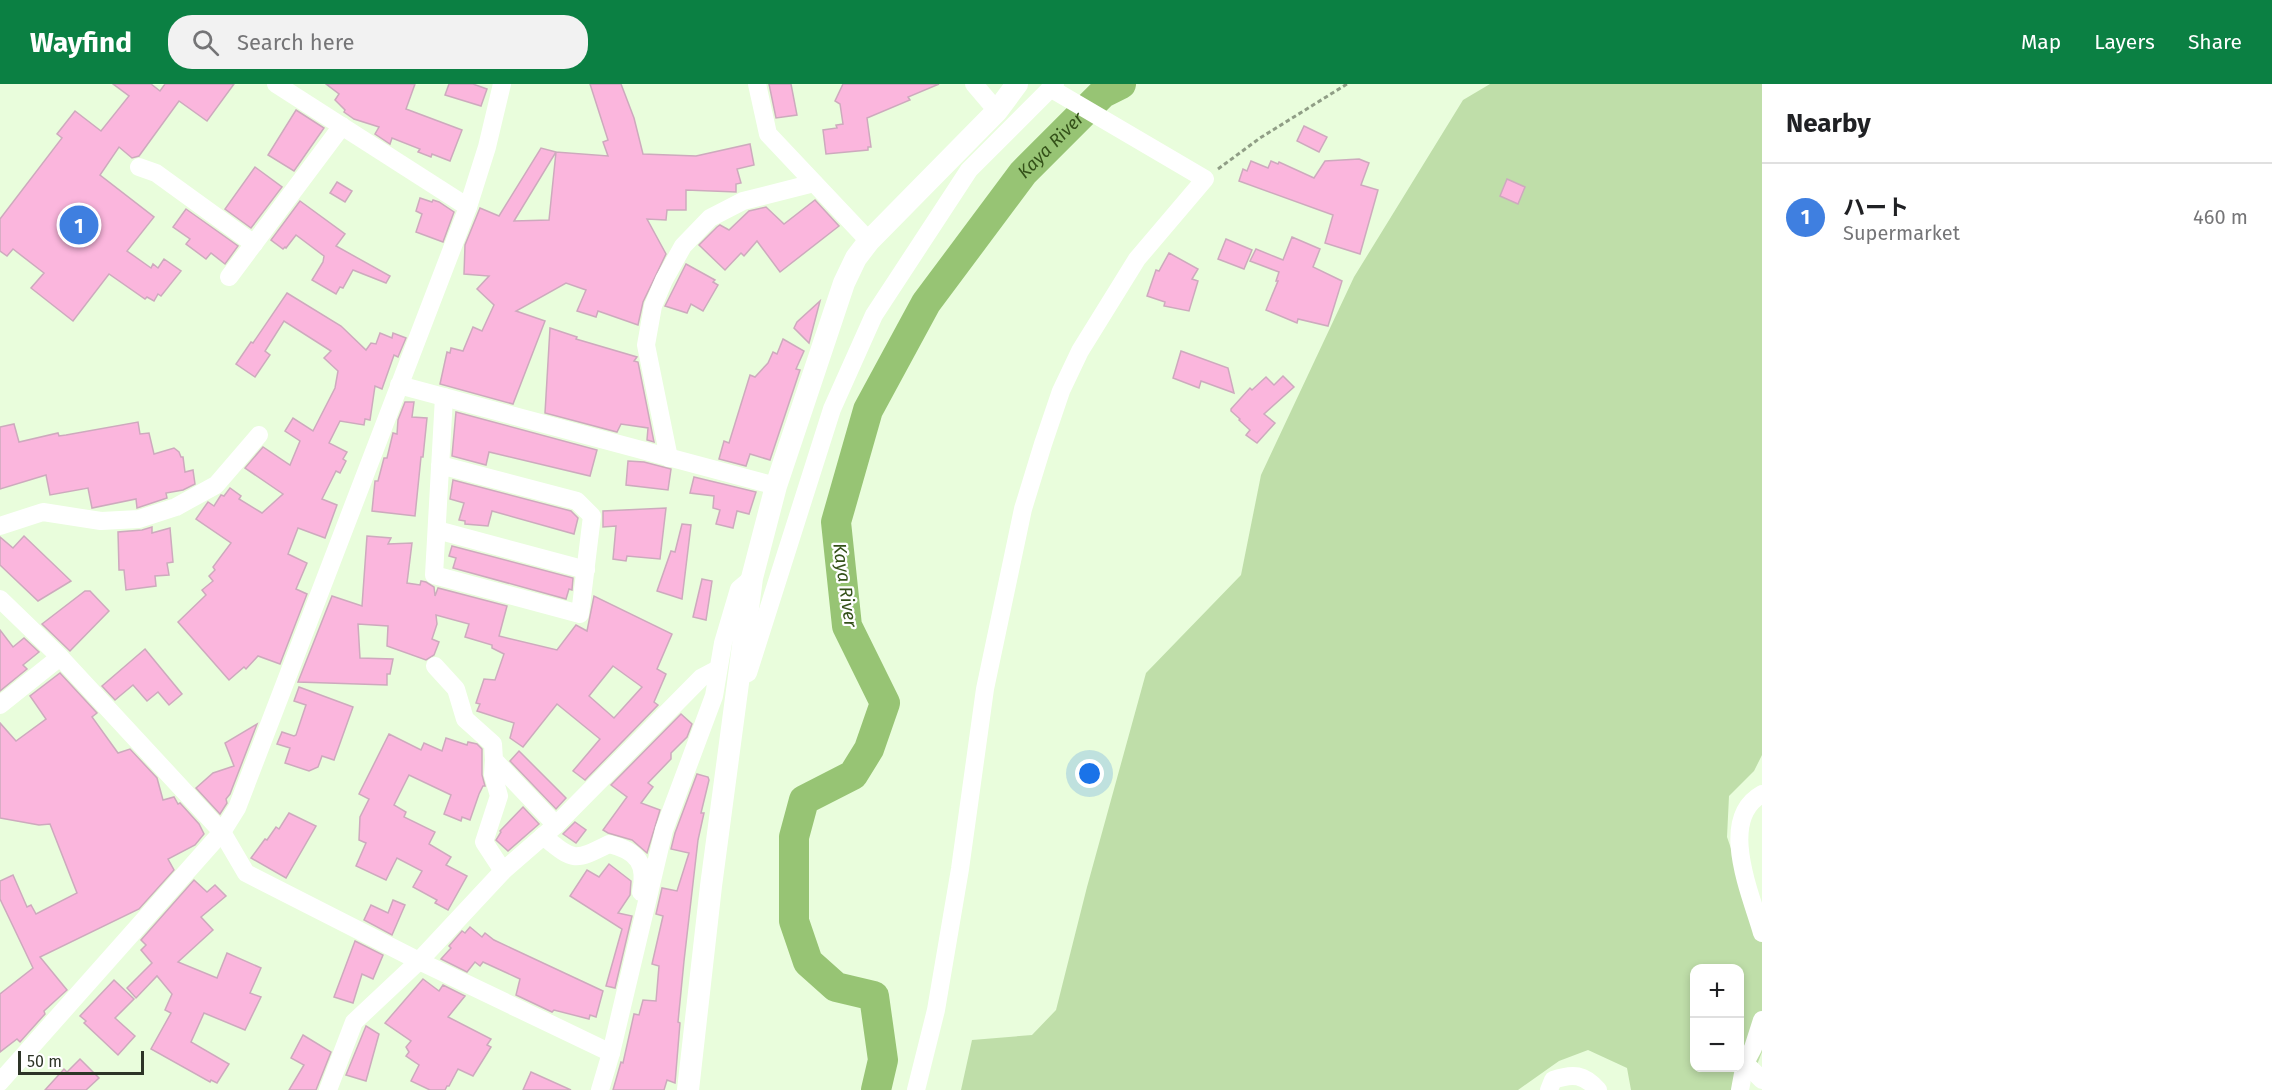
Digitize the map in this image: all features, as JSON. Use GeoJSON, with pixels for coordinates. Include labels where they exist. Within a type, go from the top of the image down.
{"type":"FeatureCollection","features":[{"type":"Feature","properties":{"kind":"street"},"geometry":{"type":"LineString","coordinates":[[276,84],[468,207]]}},
{"type":"Feature","properties":{"kind":"street"},"geometry":{"type":"LineString","coordinates":[[0,1082],[222,832],[237,808],[468,207],[487,147],[502,84]]}},
{"type":"Feature","properties":{"kind":"street"},"geometry":{"type":"LineString","coordinates":[[757,84],[768,134],[869,241]]}},
{"type":"Feature","properties":{"kind":"street"},"geometry":{"type":"LineString","coordinates":[[974,84],[997,111]]}},
{"type":"Feature","properties":{"kind":"street"},"geometry":{"type":"LineString","coordinates":[[688,1090],[711,886],[729,673],[776,486],[844,283],[856,258],[869,241],[997,111],[1017,84]]}},
{"type":"Feature","properties":{"kind":"street"},"geometry":{"type":"LineString","coordinates":[[328,1090],[354,1022],[419,961],[503,871],[549,830],[701,678],[729,673],[748,673],[832,409],[874,315],[969,170],[1052,85],[1202,177],[1137,259],[1080,351],[1061,391],[1039,455],[1023,509],[985,689],[960,869],[936,1010],[916,1090]]}},
{"type":"Feature","properties":{"kind":"street"},"geometry":{"type":"LineString","coordinates":[[229,277],[342,126]]}},
{"type":"Feature","properties":{"kind":"street"},"geometry":{"type":"LineString","coordinates":[[139,167],[156,173],[254,244]]}},
{"type":"Feature","properties":{"kind":"street"},"geometry":{"type":"LineString","coordinates":[[669,458],[646,345],[653,306],[664,280],[683,246],[710,218],[743,201],[814,183]]}},
{"type":"Feature","properties":{"kind":"street"},"geometry":{"type":"LineString","coordinates":[[399,385],[776,486]]}},
{"type":"Feature","properties":{"kind":"street"},"geometry":{"type":"LineString","coordinates":[[440,465],[577,501],[592,516],[580,614],[434,575],[437,530],[440,465],[444,397]]}},
{"type":"Feature","properties":{"kind":"street"},"geometry":{"type":"LineString","coordinates":[[0,526],[44,512],[101,521],[129,520],[176,507],[216,485],[260,435]]}},
{"type":"Feature","properties":{"kind":"street"},"geometry":{"type":"LineString","coordinates":[[437,530],[586,570]]}},
{"type":"Feature","properties":{"kind":"street"},"geometry":{"type":"LineString","coordinates":[[0,598],[60,657],[222,832],[246,873],[419,961],[611,1053]]}},
{"type":"Feature","properties":{"kind":"street"},"geometry":{"type":"LineString","coordinates":[[0,705],[60,657]]}},
{"type":"Feature","properties":{"kind":"street"},"geometry":{"type":"LineString","coordinates":[[435,666],[456,689],[465,719],[493,744],[493,775],[499,796],[484,842],[503,871]]}},
{"type":"Feature","properties":{"kind":"street"},"geometry":{"type":"LineString","coordinates":[[600,1090],[611,1053],[664,830],[714,696],[729,673]]}},
{"type":"Feature","properties":{"kind":"street"},"geometry":{"type":"LineString","coordinates":[[494,760],[567,856],[583,857],[609,844],[624,848],[639,859],[644,877],[638,902],[647,904]]}},
{"type":"Feature","properties":{"kind":"street"},"geometry":{"type":"LineString","coordinates":[[1762,794],[1745,806],[1738,832],[1744,869],[1762,933]]}},
{"type":"Feature","properties":{"kind":"street"},"geometry":{"type":"LineString","coordinates":[[1740,1090],[1745,1063],[1753,1048],[1762,1020]]}},
{"type":"Feature","properties":{"kind":"street"},"geometry":{"type":"LineString","coordinates":[[1745,1063],[1762,1080]]}},
{"type":"Feature","properties":{"kind":"street"},"geometry":{"type":"LineString","coordinates":[[1549,1090],[1553,1080],[1570,1074],[1581,1075],[1598,1090]]}},
{"type":"Feature","properties":{"kind":"path"},"geometry":{"type":"LineString","coordinates":[[1202,177],[1347,84]]}},
{"type":"Feature","properties":{"kind":"green space"},"geometry":{"type":"Polygon","coordinates":[[[1490,84],[1762,84],[1762,755],[1754,771],[1729,796],[1727,837],[1762,938],[1762,1052],[1749,1085],[1745,1090],[1631,1090],[1627,1068],[1588,1050],[1559,1061],[1518,1090],[961,1090],[972,1040],[1032,1035],[1056,1010],[1146,673],[1241,575],[1261,475],[1354,277],[1463,100],[1490,84]]]}},
{"type":"Feature","properties":{"kind":"building"},"geometry":{"type":"Polygon","coordinates":[[[113,84],[151,84],[160,91],[165,84],[234,84],[207,121],[179,101],[139,156],[132,158],[119,147],[100,175],[154,217],[127,251],[151,268],[153,264],[158,268],[164,259],[181,271],[161,296],[158,294],[154,301],[147,297],[145,299],[109,274],[73,321],[31,288],[44,273],[13,249],[7,256],[0,251],[0,219],[62,138],[57,134],[75,111],[101,131],[129,96],[113,84]]]}},
{"type":"Feature","properties":{"kind":"building"},"geometry":{"type":"Polygon","coordinates":[[[326,84],[415,84],[406,109],[462,130],[450,161],[432,154],[431,157],[418,152],[420,149],[392,138],[390,144],[375,134],[379,127],[354,119],[344,112],[345,110],[335,100],[339,94],[326,84]]]}},
{"type":"Feature","properties":{"kind":"building"},"geometry":{"type":"Polygon","coordinates":[[[449,84],[473,84],[487,89],[481,106],[445,95],[449,84]]]}},
{"type":"Feature","properties":{"kind":"building"},"geometry":{"type":"Polygon","coordinates":[[[590,84],[621,84],[634,118],[643,154],[696,156],[750,144],[754,165],[737,169],[741,183],[736,184],[736,192],[686,190],[686,210],[667,210],[666,220],[647,219],[666,254],[643,302],[638,325],[598,311],[596,317],[577,311],[586,290],[566,283],[516,311],[545,321],[513,404],[440,384],[447,352],[450,353],[451,348],[463,351],[473,327],[482,331],[494,305],[477,289],[489,276],[464,274],[465,245],[480,208],[499,216],[541,148],[556,152],[608,156],[603,142],[608,140],[590,84]],[[556,152],[514,221],[549,220],[556,152]]]}},
{"type":"Feature","properties":{"kind":"building"},"geometry":{"type":"Polygon","coordinates":[[[769,84],[791,84],[797,115],[776,118],[769,84]]]}},
{"type":"Feature","properties":{"kind":"building"},"geometry":{"type":"Polygon","coordinates":[[[843,84],[939,84],[908,97],[910,100],[867,118],[871,147],[868,147],[868,150],[826,154],[823,130],[837,128],[836,125],[843,124],[840,104],[835,101],[843,84]]]}},
{"type":"Feature","properties":{"kind":"building"},"geometry":{"type":"Polygon","coordinates":[[[296,110],[324,128],[294,171],[268,155],[296,110]]]}},
{"type":"Feature","properties":{"kind":"building"},"geometry":{"type":"Polygon","coordinates":[[[1304,126],[1327,137],[1319,152],[1297,141],[1304,126]]]}},
{"type":"Feature","properties":{"kind":"building"},"geometry":{"type":"Polygon","coordinates":[[[1359,159],[1369,163],[1361,185],[1378,190],[1360,254],[1325,243],[1333,215],[1239,181],[1243,169],[1247,171],[1251,161],[1268,168],[1271,161],[1278,164],[1279,162],[1314,178],[1325,161],[1359,159]]]}},
{"type":"Feature","properties":{"kind":"building"},"geometry":{"type":"Polygon","coordinates":[[[255,167],[282,187],[251,228],[225,209],[255,167]]]}},
{"type":"Feature","properties":{"kind":"building"},"geometry":{"type":"Polygon","coordinates":[[[1507,179],[1525,187],[1518,204],[1500,196],[1507,179]]]}},
{"type":"Feature","properties":{"kind":"building"},"geometry":{"type":"Polygon","coordinates":[[[337,182],[352,191],[345,202],[330,193],[337,182]]]}},
{"type":"Feature","properties":{"kind":"building"},"geometry":{"type":"Polygon","coordinates":[[[420,198],[439,202],[454,212],[443,242],[416,232],[422,214],[416,211],[420,198]]]}},
{"type":"Feature","properties":{"kind":"building"},"geometry":{"type":"Polygon","coordinates":[[[815,200],[839,226],[780,272],[757,241],[744,256],[741,253],[725,270],[699,245],[717,227],[720,225],[729,230],[749,211],[766,207],[784,224],[815,200]]]}},
{"type":"Feature","properties":{"kind":"building"},"geometry":{"type":"Polygon","coordinates":[[[300,201],[345,234],[336,246],[390,276],[386,283],[353,270],[343,288],[340,287],[336,294],[312,280],[324,256],[296,235],[283,249],[271,240],[300,201]]]}},
{"type":"Feature","properties":{"kind":"building"},"geometry":{"type":"Polygon","coordinates":[[[186,209],[238,246],[225,264],[211,253],[206,259],[186,244],[190,239],[173,227],[186,209]]]}},
{"type":"Feature","properties":{"kind":"building"},"geometry":{"type":"Polygon","coordinates":[[[1292,237],[1320,249],[1313,267],[1342,281],[1328,326],[1298,319],[1297,323],[1266,310],[1278,281],[1276,281],[1279,272],[1250,261],[1256,249],[1283,260],[1292,237]]]}},
{"type":"Feature","properties":{"kind":"building"},"geometry":{"type":"Polygon","coordinates":[[[1226,239],[1252,250],[1244,269],[1218,259],[1226,239]]]}},
{"type":"Feature","properties":{"kind":"building"},"geometry":{"type":"Polygon","coordinates":[[[1169,253],[1198,269],[1192,279],[1198,281],[1189,311],[1164,306],[1165,302],[1147,296],[1156,270],[1159,271],[1169,253]]]}},
{"type":"Feature","properties":{"kind":"building"},"geometry":{"type":"Polygon","coordinates":[[[686,264],[715,280],[713,282],[718,285],[703,311],[691,304],[687,313],[665,306],[686,264]]]}},
{"type":"Feature","properties":{"kind":"building"},"geometry":{"type":"Polygon","coordinates":[[[287,293],[341,326],[366,350],[371,343],[376,344],[380,333],[392,338],[393,333],[406,338],[398,357],[394,355],[382,389],[375,386],[370,420],[365,419],[364,425],[340,421],[329,443],[347,452],[343,459],[346,461],[340,473],[336,471],[322,499],[337,505],[325,538],[298,528],[288,554],[307,563],[296,589],[307,594],[280,664],[258,656],[246,669],[244,667],[229,680],[178,622],[206,595],[202,590],[213,581],[209,576],[215,570],[213,567],[231,543],[196,519],[208,502],[214,506],[221,495],[224,496],[230,488],[241,496],[239,499],[262,513],[283,494],[245,468],[263,447],[290,465],[300,441],[285,431],[293,418],[313,431],[335,388],[338,371],[324,358],[331,351],[284,321],[265,351],[270,355],[255,377],[236,364],[287,293]]]}},
{"type":"Feature","properties":{"kind":"building"},"geometry":{"type":"Polygon","coordinates":[[[820,301],[809,343],[794,328],[797,322],[820,301]]]}},
{"type":"Feature","properties":{"kind":"building"},"geometry":{"type":"Polygon","coordinates":[[[550,328],[577,337],[576,339],[637,357],[634,361],[638,362],[654,442],[647,440],[648,428],[621,424],[617,432],[545,413],[550,328]]]}},
{"type":"Feature","properties":{"kind":"building"},"geometry":{"type":"Polygon","coordinates":[[[783,339],[804,351],[796,369],[800,370],[770,460],[750,454],[746,466],[719,459],[724,441],[729,443],[750,375],[755,377],[768,363],[773,352],[777,354],[783,339]]]}},
{"type":"Feature","properties":{"kind":"building"},"geometry":{"type":"Polygon","coordinates":[[[1181,351],[1228,368],[1234,393],[1201,381],[1199,388],[1173,378],[1181,351]]]}},
{"type":"Feature","properties":{"kind":"building"},"geometry":{"type":"Polygon","coordinates":[[[1283,376],[1294,387],[1264,414],[1275,423],[1257,443],[1246,435],[1250,430],[1231,409],[1250,388],[1252,390],[1266,377],[1274,385],[1283,376]]]}},
{"type":"Feature","properties":{"kind":"building"},"geometry":{"type":"Polygon","coordinates":[[[405,402],[414,402],[412,417],[427,418],[415,516],[372,511],[375,481],[378,481],[384,458],[387,458],[393,433],[397,434],[398,420],[405,402]]]}},
{"type":"Feature","properties":{"kind":"building"},"geometry":{"type":"Polygon","coordinates":[[[456,412],[597,450],[590,476],[489,452],[486,465],[452,456],[456,412]]]}},
{"type":"Feature","properties":{"kind":"building"},"geometry":{"type":"Polygon","coordinates":[[[138,422],[140,434],[149,433],[154,454],[174,448],[179,452],[183,457],[185,472],[193,470],[195,484],[183,490],[166,493],[167,498],[137,508],[136,499],[92,508],[88,488],[50,495],[46,475],[0,489],[0,427],[14,424],[19,442],[58,433],[59,436],[138,422]]]}},
{"type":"Feature","properties":{"kind":"building"},"geometry":{"type":"Polygon","coordinates":[[[628,461],[644,462],[671,469],[668,490],[626,485],[628,461]]]}},
{"type":"Feature","properties":{"kind":"building"},"geometry":{"type":"Polygon","coordinates":[[[694,477],[756,492],[749,514],[737,511],[733,528],[716,524],[720,510],[713,508],[714,496],[690,493],[694,477]]]}},
{"type":"Feature","properties":{"kind":"building"},"geometry":{"type":"Polygon","coordinates":[[[453,480],[571,511],[578,518],[574,534],[492,511],[488,526],[465,524],[465,521],[459,520],[464,503],[450,499],[453,480]]]}},
{"type":"Feature","properties":{"kind":"building"},"geometry":{"type":"Polygon","coordinates":[[[666,508],[660,559],[627,556],[626,561],[613,559],[616,526],[603,527],[603,511],[666,508]]]}},
{"type":"Feature","properties":{"kind":"building"},"geometry":{"type":"Polygon","coordinates":[[[682,524],[691,525],[682,599],[657,591],[671,551],[675,552],[682,524]]]}},
{"type":"Feature","properties":{"kind":"building"},"geometry":{"type":"Polygon","coordinates":[[[152,527],[152,533],[170,528],[173,562],[167,563],[169,575],[155,576],[156,586],[126,590],[124,570],[119,570],[118,532],[152,527]]]}},
{"type":"Feature","properties":{"kind":"building"},"geometry":{"type":"Polygon","coordinates":[[[24,536],[71,581],[38,601],[0,565],[0,537],[13,548],[24,536]]]}},
{"type":"Feature","properties":{"kind":"building"},"geometry":{"type":"Polygon","coordinates":[[[367,536],[391,538],[388,544],[412,543],[407,583],[420,585],[421,581],[426,582],[434,587],[435,596],[438,588],[507,606],[499,636],[557,650],[576,625],[587,631],[594,596],[672,634],[657,669],[666,674],[654,702],[658,705],[585,780],[573,771],[600,739],[557,704],[523,747],[510,738],[514,723],[477,711],[480,704],[476,703],[484,679],[495,680],[504,654],[492,648],[492,645],[465,637],[469,624],[436,615],[437,624],[432,639],[439,642],[434,655],[426,660],[387,646],[388,626],[358,624],[360,658],[393,659],[390,674],[387,674],[387,685],[298,682],[332,596],[362,606],[367,536]],[[613,666],[589,696],[614,718],[642,687],[613,666]]]}},
{"type":"Feature","properties":{"kind":"building"},"geometry":{"type":"Polygon","coordinates":[[[452,546],[573,578],[572,590],[569,589],[566,599],[453,568],[456,558],[449,556],[452,546]]]}},
{"type":"Feature","properties":{"kind":"building"},"geometry":{"type":"Polygon","coordinates":[[[702,579],[712,581],[706,620],[693,617],[702,579]]]}},
{"type":"Feature","properties":{"kind":"building"},"geometry":{"type":"Polygon","coordinates":[[[85,591],[90,591],[109,611],[70,651],[42,624],[85,591]]]}},
{"type":"Feature","properties":{"kind":"building"},"geometry":{"type":"Polygon","coordinates":[[[0,630],[13,647],[24,638],[39,652],[23,665],[27,669],[0,691],[0,630]]]}},
{"type":"Feature","properties":{"kind":"building"},"geometry":{"type":"Polygon","coordinates":[[[145,649],[182,694],[169,705],[158,692],[147,701],[133,685],[115,700],[102,686],[145,649]]]}},
{"type":"Feature","properties":{"kind":"building"},"geometry":{"type":"Polygon","coordinates":[[[60,673],[97,713],[92,717],[118,753],[130,749],[157,778],[163,800],[174,797],[178,804],[180,803],[199,824],[204,834],[195,845],[168,859],[174,870],[139,909],[40,957],[67,990],[44,1011],[45,1014],[20,1042],[17,1039],[0,1052],[0,994],[33,968],[0,899],[0,881],[13,875],[27,907],[31,905],[36,914],[77,893],[50,824],[39,825],[0,818],[0,723],[16,741],[46,719],[30,696],[60,673]]]}},
{"type":"Feature","properties":{"kind":"building"},"geometry":{"type":"Polygon","coordinates":[[[299,687],[353,707],[334,760],[322,756],[318,767],[309,771],[285,763],[290,748],[277,744],[282,732],[296,735],[306,705],[294,701],[299,687]]]}},
{"type":"Feature","properties":{"kind":"building"},"geometry":{"type":"Polygon","coordinates":[[[681,714],[692,724],[687,737],[671,753],[671,759],[648,783],[653,787],[641,803],[660,810],[647,853],[632,840],[603,830],[627,797],[611,785],[681,714]]]}},
{"type":"Feature","properties":{"kind":"building"},"geometry":{"type":"Polygon","coordinates":[[[257,724],[226,799],[227,803],[220,814],[196,788],[213,773],[234,766],[225,743],[257,724]]]}},
{"type":"Feature","properties":{"kind":"building"},"geometry":{"type":"Polygon","coordinates":[[[389,734],[421,750],[424,743],[442,751],[446,738],[467,745],[468,742],[477,744],[482,749],[482,775],[485,786],[479,794],[470,820],[462,817],[461,821],[444,814],[451,795],[409,775],[394,805],[406,812],[404,817],[435,832],[429,844],[451,857],[446,865],[467,876],[448,910],[435,903],[437,900],[413,887],[422,871],[397,858],[386,880],[356,866],[366,843],[359,840],[360,817],[369,799],[359,794],[389,734]]]}},
{"type":"Feature","properties":{"kind":"building"},"geometry":{"type":"Polygon","coordinates":[[[519,751],[566,798],[556,809],[510,761],[519,751]]]}},
{"type":"Feature","properties":{"kind":"building"},"geometry":{"type":"Polygon","coordinates":[[[697,774],[708,777],[709,780],[701,813],[704,813],[698,840],[684,961],[675,1083],[667,1080],[664,1090],[613,1090],[621,1062],[623,1063],[634,1014],[639,1015],[643,1000],[656,1001],[659,966],[652,964],[663,916],[656,914],[662,888],[677,891],[689,853],[671,849],[697,774]]]}},
{"type":"Feature","properties":{"kind":"building"},"geometry":{"type":"Polygon","coordinates":[[[523,807],[539,824],[508,851],[496,840],[500,831],[523,807]]]}},
{"type":"Feature","properties":{"kind":"building"},"geometry":{"type":"Polygon","coordinates":[[[289,813],[316,826],[286,878],[251,858],[276,827],[279,829],[289,813]]]}},
{"type":"Feature","properties":{"kind":"building"},"geometry":{"type":"Polygon","coordinates":[[[575,822],[586,830],[576,843],[563,834],[575,822]]]}},
{"type":"Feature","properties":{"kind":"building"},"geometry":{"type":"Polygon","coordinates":[[[609,864],[631,881],[630,895],[618,913],[632,916],[615,988],[606,986],[622,929],[570,896],[587,870],[599,877],[609,864]]]}},
{"type":"Feature","properties":{"kind":"building"},"geometry":{"type":"Polygon","coordinates":[[[194,880],[207,892],[215,885],[226,896],[201,917],[213,930],[178,962],[217,978],[227,953],[261,968],[250,993],[261,997],[245,1030],[204,1013],[191,1042],[229,1064],[217,1083],[211,1080],[210,1082],[151,1049],[171,1013],[165,1010],[172,994],[157,976],[136,998],[127,988],[152,963],[141,950],[146,945],[141,940],[194,880]]]}},
{"type":"Feature","properties":{"kind":"building"},"geometry":{"type":"Polygon","coordinates":[[[393,900],[405,905],[392,935],[364,920],[371,905],[388,913],[393,900]]]}},
{"type":"Feature","properties":{"kind":"building"},"geometry":{"type":"Polygon","coordinates":[[[470,927],[482,937],[485,933],[494,940],[603,991],[596,1017],[590,1015],[589,1019],[554,1010],[552,1012],[516,995],[520,979],[483,962],[480,966],[475,962],[467,972],[441,959],[462,931],[465,933],[470,927]]]}},
{"type":"Feature","properties":{"kind":"building"},"geometry":{"type":"Polygon","coordinates":[[[355,941],[383,955],[373,979],[362,974],[353,1003],[334,997],[355,941]]]}},
{"type":"Feature","properties":{"kind":"building"},"geometry":{"type":"Polygon","coordinates":[[[423,979],[439,991],[443,985],[465,996],[448,1017],[491,1039],[487,1045],[491,1047],[473,1076],[458,1069],[445,1090],[430,1090],[411,1081],[419,1065],[406,1056],[409,1052],[406,1047],[411,1041],[385,1023],[423,979]]]}},
{"type":"Feature","properties":{"kind":"building"},"geometry":{"type":"Polygon","coordinates":[[[114,980],[134,999],[115,1018],[135,1036],[118,1055],[84,1023],[86,1021],[80,1016],[114,980]]]}},
{"type":"Feature","properties":{"kind":"building"},"geometry":{"type":"Polygon","coordinates":[[[366,1026],[379,1034],[366,1081],[346,1075],[366,1026]]]}},
{"type":"Feature","properties":{"kind":"building"},"geometry":{"type":"Polygon","coordinates":[[[303,1035],[331,1052],[316,1090],[289,1090],[304,1065],[291,1058],[303,1035]]]}},
{"type":"Feature","properties":{"kind":"building"},"geometry":{"type":"Polygon","coordinates":[[[80,1059],[99,1078],[86,1090],[45,1090],[64,1069],[67,1072],[80,1059]]]}},
{"type":"Feature","properties":{"kind":"building"},"geometry":{"type":"Polygon","coordinates":[[[531,1072],[571,1090],[523,1090],[531,1072]]]}},
{"type":"Feature","properties":{"kind":"waterway","name":"Kaya River"},"geometry":{"type":"LineString","coordinates":[[876,1090],[883,1060],[874,996],[836,987],[808,962],[794,921],[794,837],[804,800],[853,775],[869,749],[885,703],[847,626],[836,522],[868,410],[926,303],[1023,173],[1103,93],[1121,84]]}},
{"type":"Feature","properties":{"kind":"place","name":"ハート"},"geometry":{"type":"Point","coordinates":[79,225]}}]}
